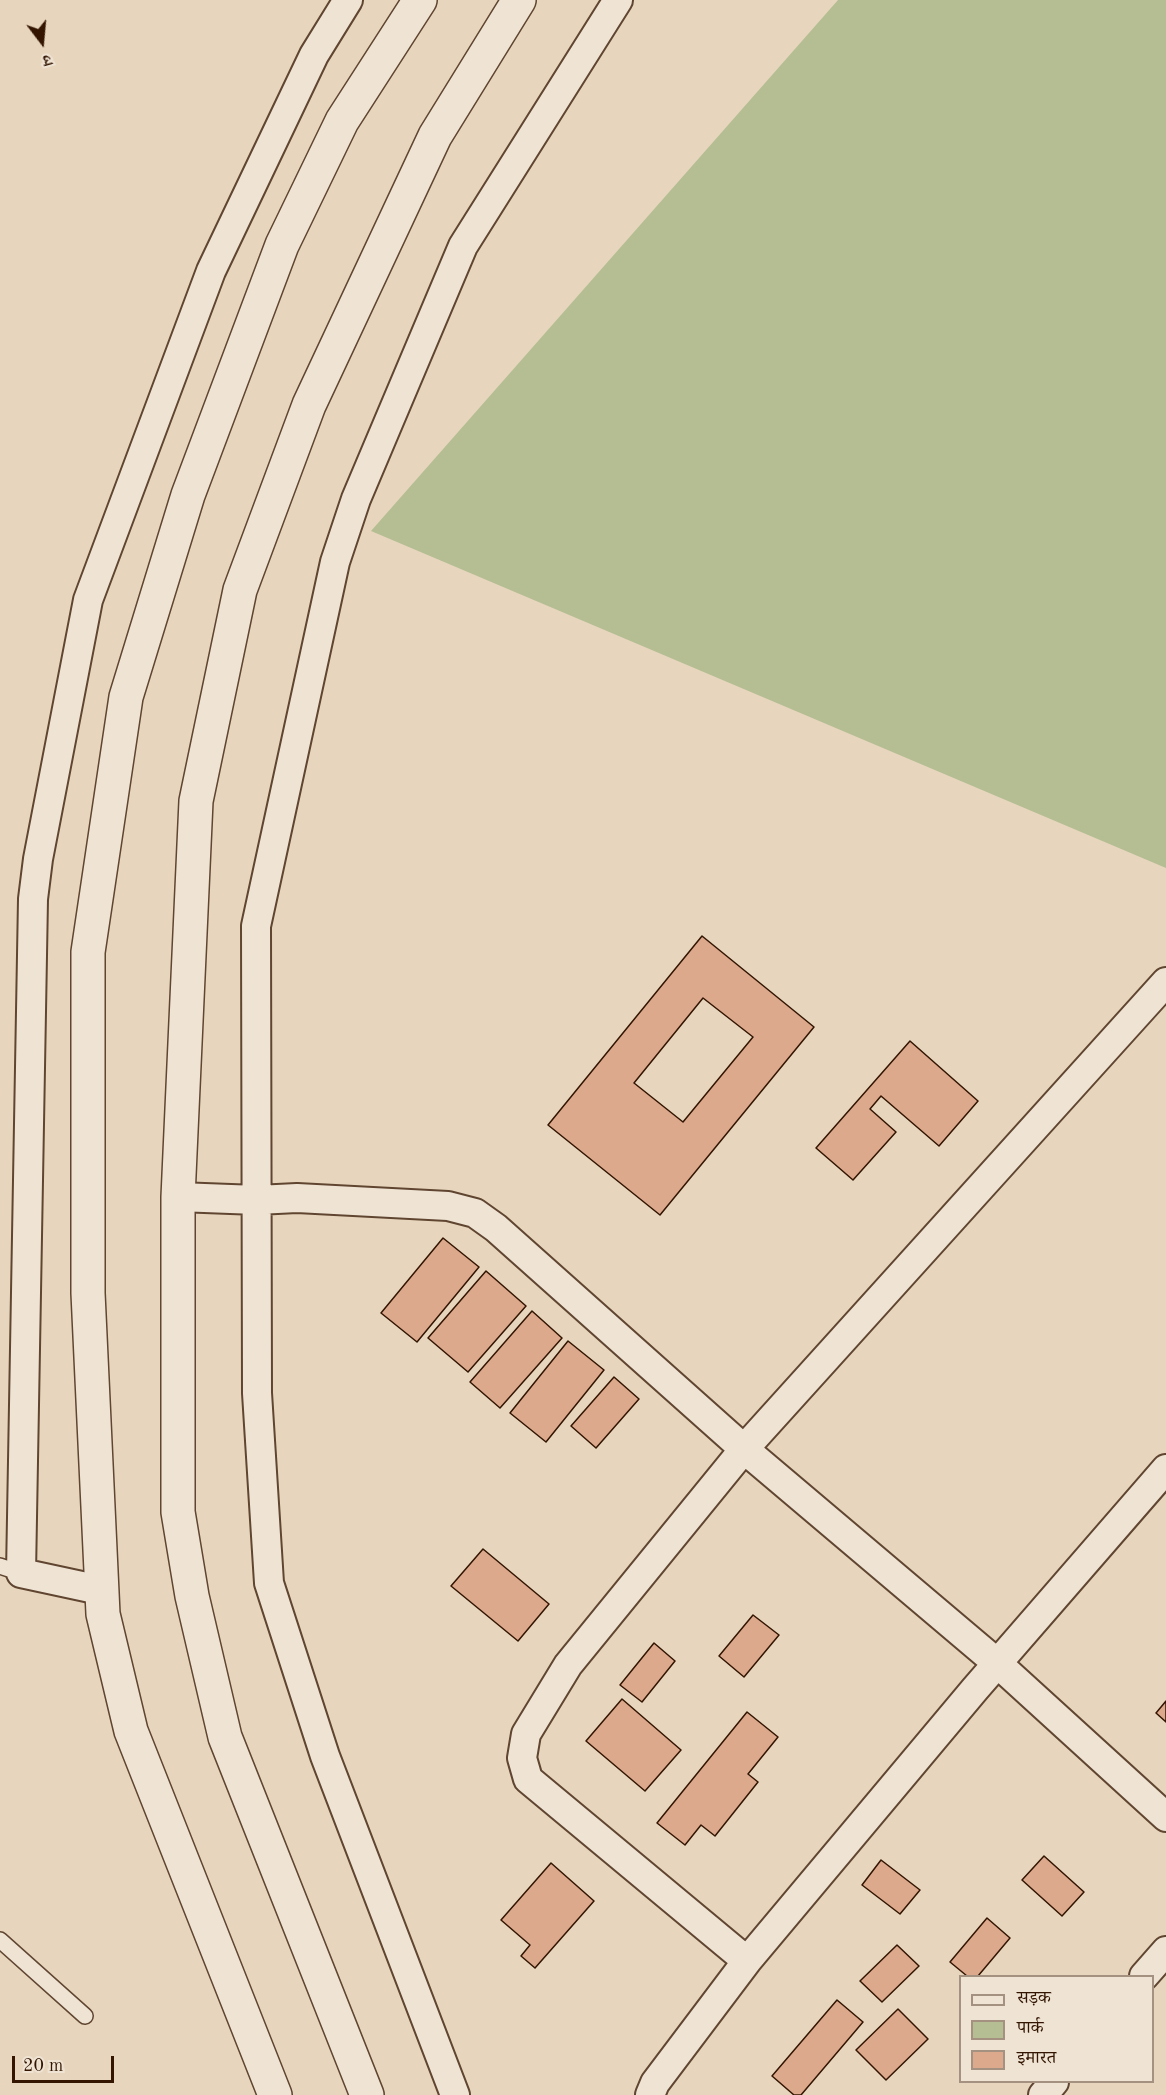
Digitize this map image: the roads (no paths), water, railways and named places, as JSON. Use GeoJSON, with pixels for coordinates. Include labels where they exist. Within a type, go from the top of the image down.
{"type":"FeatureCollection","features":[{"type":"Feature","properties":{"kind":"street"},"geometry":{"type":"LineString","coordinates":[[100,1590],[10,1569],[33,899],[38,859],[88,600],[211,271],[314,55],[348,0]]}},
{"type":"Feature","properties":{"kind":"street"},"geometry":{"type":"LineString","coordinates":[[275,2095],[131,1731],[103,1614],[100,1590],[88,1293],[88,952],[126,697],[188,495],[282,245],[342,122],[420,0]]}},
{"type":"Feature","properties":{"kind":"street"},"geometry":{"type":"LineString","coordinates":[[367,2095],[225,1737],[192,1596],[178,1512],[177,1197],[196,801],[240,590],[309,405],[435,136],[519,0]]}},
{"type":"Feature","properties":{"kind":"street"},"geometry":{"type":"LineString","coordinates":[[455,2095],[325,1756],[269,1583],[257,1393],[256,926],[335,562],[356,499],[463,246],[618,0]]}},
{"type":"Feature","properties":{"kind":"street"},"geometry":{"type":"LineString","coordinates":[[747,1961],[528,1779],[522,1758],[526,1734],[568,1665],[744,1449],[1166,982]]}},
{"type":"Feature","properties":{"kind":"street"},"geometry":{"type":"LineString","coordinates":[[177,1197],[257,1200],[297,1198],[413,1204],[448,1206],[475,1214],[496,1228],[744,1449],[997,1663],[1166,1817]]}},
{"type":"Feature","properties":{"kind":"street"},"geometry":{"type":"LineString","coordinates":[[650,2095],[655,2083],[747,1961],[997,1663],[1166,1469]]}},
{"type":"Feature","properties":{"kind":"street"},"geometry":{"type":"LineString","coordinates":[[1146,1975],[1166,1951]]}},
{"type":"Feature","properties":{"kind":"street"},"geometry":{"type":"LineString","coordinates":[[1043,2095],[1053,2083]]}},
{"type":"Feature","properties":{"kind":"lane"},"geometry":{"type":"LineString","coordinates":[[0,1940],[85,2016]]}}]}
